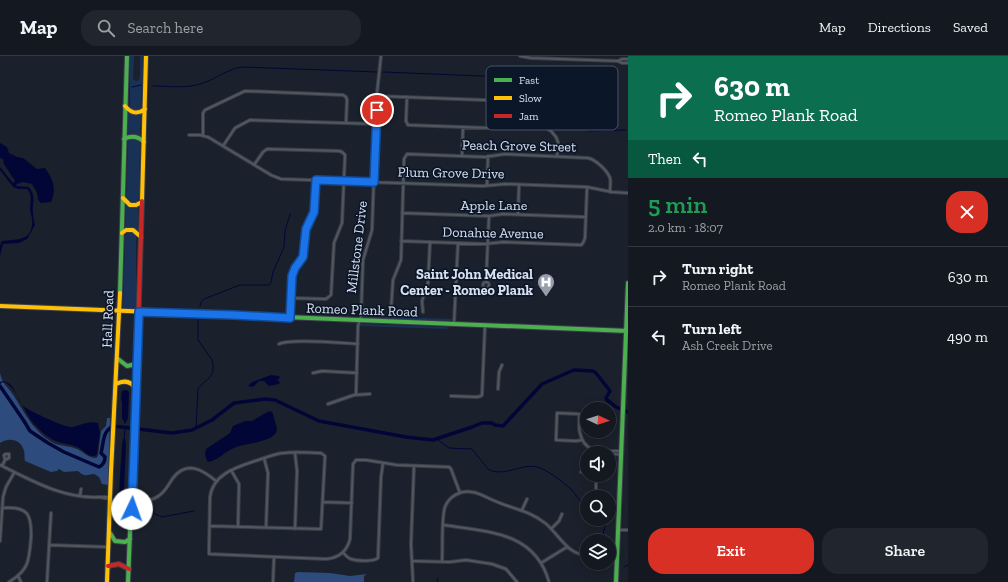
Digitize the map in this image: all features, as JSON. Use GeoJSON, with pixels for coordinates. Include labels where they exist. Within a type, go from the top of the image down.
{"type":"FeatureCollection","features":[{"type":"Feature","properties":{"kind":"main road","name":"Hall Road"},"geometry":{"type":"LineString","coordinates":[[107,582],[120,311],[127,56]]}},
{"type":"Feature","properties":{"kind":"main road"},"geometry":{"type":"LineString","coordinates":[[128,582],[137,389],[146,56]]}},
{"type":"Feature","properties":{"kind":"main road"},"geometry":{"type":"LineString","coordinates":[[125,105],[128,110],[134,113],[140,113],[145,109]]}},
{"type":"Feature","properties":{"kind":"main road"},"geometry":{"type":"LineString","coordinates":[[124,139],[130,136],[136,136],[144,142]]}},
{"type":"Feature","properties":{"kind":"main road"},"geometry":{"type":"LineString","coordinates":[[123,198],[130,205],[136,205],[142,202]]}},
{"type":"Feature","properties":{"kind":"main road"},"geometry":{"type":"LineString","coordinates":[[122,233],[126,230],[133,230],[141,238]]}},
{"type":"Feature","properties":{"kind":"main road"},"geometry":{"type":"LineString","coordinates":[[616,582],[628,283]]}},
{"type":"Feature","properties":{"kind":"main road","name":"Romeo Plank Road"},"geometry":{"type":"LineString","coordinates":[[0,306],[359,321],[627,330]]}},
{"type":"Feature","properties":{"kind":"main road"},"geometry":{"type":"LineString","coordinates":[[118,359],[121,364],[126,366],[133,366],[137,362]]}},
{"type":"Feature","properties":{"kind":"main road"},"geometry":{"type":"LineString","coordinates":[[116,384],[121,382],[129,382],[137,389]]}},
{"type":"Feature","properties":{"kind":"main road"},"geometry":{"type":"LineString","coordinates":[[109,532],[115,541],[125,542],[130,539]]}},
{"type":"Feature","properties":{"kind":"main road"},"geometry":{"type":"LineString","coordinates":[[108,566],[112,564],[121,564],[129,569]]}},
{"type":"Feature","properties":{"kind":"street","name":"Millstone Drive"},"geometry":{"type":"LineString","coordinates":[[356,395],[363,260],[372,230],[377,96],[381,56]]}},
{"type":"Feature","properties":{"kind":"street"},"geometry":{"type":"LineString","coordinates":[[520,56],[576,58],[628,63]]}},
{"type":"Feature","properties":{"kind":"street"},"geometry":{"type":"LineString","coordinates":[[618,61],[628,59]]}},
{"type":"Feature","properties":{"kind":"street"},"geometry":{"type":"LineString","coordinates":[[202,136],[203,113],[205,110],[244,91],[343,95],[347,100],[346,123]]}},
{"type":"Feature","properties":{"kind":"street"},"geometry":{"type":"LineString","coordinates":[[377,96],[486,100]]}},
{"type":"Feature","properties":{"kind":"street"},"geometry":{"type":"LineString","coordinates":[[407,96],[406,120],[408,125],[486,128]]}},
{"type":"Feature","properties":{"kind":"street"},"geometry":{"type":"LineString","coordinates":[[223,146],[235,128],[250,120],[376,124]]}},
{"type":"Feature","properties":{"kind":"street"},"geometry":{"type":"LineString","coordinates":[[462,155],[463,127]]}},
{"type":"Feature","properties":{"kind":"street"},"geometry":{"type":"LineString","coordinates":[[549,130],[557,140],[557,156]]}},
{"type":"Feature","properties":{"kind":"street","name":"Plum Grove Drive"},"geometry":{"type":"LineString","coordinates":[[189,135],[211,138],[277,178],[487,186],[498,184],[519,184],[587,187],[610,192],[628,193]]}},
{"type":"Feature","properties":{"kind":"street"},"geometry":{"type":"LineString","coordinates":[[254,165],[265,149],[339,151],[344,153],[345,156],[342,223],[334,243],[331,294],[329,298],[325,299],[291,298]]}},
{"type":"Feature","properties":{"kind":"street","name":"Peach Grove Street"},"geometry":{"type":"LineString","coordinates":[[404,183],[404,158],[409,154],[488,156],[505,154],[586,157],[595,161],[609,176],[610,192]]}},
{"type":"Feature","properties":{"kind":"street"},"geometry":{"type":"LineString","coordinates":[[487,186],[488,156]]}},
{"type":"Feature","properties":{"kind":"street"},"geometry":{"type":"LineString","coordinates":[[290,318],[293,273],[303,257],[306,229],[314,212],[316,180]]}},
{"type":"Feature","properties":{"kind":"street"},"geometry":{"type":"LineString","coordinates":[[392,310],[392,283],[400,263],[404,183]]}},
{"type":"Feature","properties":{"kind":"street"},"geometry":{"type":"LineString","coordinates":[[518,214],[519,184]]}},
{"type":"Feature","properties":{"kind":"street"},"geometry":{"type":"LineString","coordinates":[[586,217],[587,187]]}},
{"type":"Feature","properties":{"kind":"street","name":"Apple Lane"},"geometry":{"type":"LineString","coordinates":[[402,213],[488,216],[518,214],[586,217]]}},
{"type":"Feature","properties":{"kind":"street"},"geometry":{"type":"LineString","coordinates":[[486,282],[488,216]]}},
{"type":"Feature","properties":{"kind":"street","name":"Donahue Avenue"},"geometry":{"type":"LineString","coordinates":[[401,241],[488,244],[500,242],[579,245],[583,243],[585,238],[586,217]]}},
{"type":"Feature","properties":{"kind":"street"},"geometry":{"type":"LineString","coordinates":[[423,312],[422,301],[428,283],[430,242]]}},
{"type":"Feature","properties":{"kind":"street"},"geometry":{"type":"LineString","coordinates":[[454,324],[458,243]]}},
{"type":"Feature","properties":{"kind":"street"},"geometry":{"type":"LineString","coordinates":[[451,396],[481,396],[484,325]]}},
{"type":"Feature","properties":{"kind":"street"},"geometry":{"type":"LineString","coordinates":[[279,344],[284,342],[298,342],[358,344]]}},
{"type":"Feature","properties":{"kind":"street"},"geometry":{"type":"LineString","coordinates":[[498,389],[499,372],[502,365]]}},
{"type":"Feature","properties":{"kind":"street"},"geometry":{"type":"LineString","coordinates":[[313,373],[322,371],[356,373]]}},
{"type":"Feature","properties":{"kind":"street"},"geometry":{"type":"LineString","coordinates":[[328,404],[356,395],[370,394]]}},
{"type":"Feature","properties":{"kind":"street"},"geometry":{"type":"LineString","coordinates":[[582,440],[556,440],[557,413],[579,414],[579,432],[582,440],[587,446]]}},
{"type":"Feature","properties":{"kind":"street"},"geometry":{"type":"LineString","coordinates":[[210,526],[321,529],[324,454],[282,453],[231,470],[216,481],[212,487],[211,494],[209,554],[329,559],[338,556],[348,546],[350,539],[354,461],[366,460],[397,465],[450,467],[460,493]]}},
{"type":"Feature","properties":{"kind":"street"},"geometry":{"type":"LineString","coordinates":[[295,453],[297,471],[295,529]]}},
{"type":"Feature","properties":{"kind":"street"},"geometry":{"type":"LineString","coordinates":[[616,453],[622,453]]}},
{"type":"Feature","properties":{"kind":"street"},"geometry":{"type":"LineString","coordinates":[[264,458],[268,473],[266,528]]}},
{"type":"Feature","properties":{"kind":"street"},"geometry":{"type":"LineString","coordinates":[[5,460],[1,465],[42,486],[80,496],[110,498]]}},
{"type":"Feature","properties":{"kind":"street"},"geometry":{"type":"LineString","coordinates":[[343,552],[352,559],[375,560],[379,556],[381,477],[383,463]]}},
{"type":"Feature","properties":{"kind":"street"},"geometry":{"type":"LineString","coordinates":[[413,582],[411,544],[414,466]]}},
{"type":"Feature","properties":{"kind":"street"},"geometry":{"type":"LineString","coordinates":[[132,500],[148,500],[158,497],[176,475],[187,469],[193,468],[200,470],[216,481]]}},
{"type":"Feature","properties":{"kind":"street"},"geometry":{"type":"LineString","coordinates":[[231,470],[239,484],[238,527]]}},
{"type":"Feature","properties":{"kind":"street"},"geometry":{"type":"LineString","coordinates":[[0,542],[4,493],[14,473]]}},
{"type":"Feature","properties":{"kind":"street"},"geometry":{"type":"LineString","coordinates":[[596,482],[596,490]]}},
{"type":"Feature","properties":{"kind":"street"},"geometry":{"type":"LineString","coordinates":[[80,496],[81,489]]}},
{"type":"Feature","properties":{"kind":"street"},"geometry":{"type":"LineString","coordinates":[[442,562],[444,511],[447,504],[453,496],[460,493],[473,492],[522,510],[539,519],[551,529],[567,547],[580,554]]}},
{"type":"Feature","properties":{"kind":"street"},"geometry":{"type":"LineString","coordinates":[[522,510],[527,499]]}},
{"type":"Feature","properties":{"kind":"street"},"geometry":{"type":"LineString","coordinates":[[323,502],[352,503]]}},
{"type":"Feature","properties":{"kind":"street"},"geometry":{"type":"LineString","coordinates":[[2,508],[17,508],[23,510],[28,515],[31,522],[29,559],[25,569],[9,582]]}},
{"type":"Feature","properties":{"kind":"street"},"geometry":{"type":"LineString","coordinates":[[47,582],[51,513]]}},
{"type":"Feature","properties":{"kind":"street"},"geometry":{"type":"LineString","coordinates":[[551,529],[562,514]]}},
{"type":"Feature","properties":{"kind":"street"},"geometry":{"type":"LineString","coordinates":[[444,525],[511,537],[527,547],[541,563],[549,582]]}},
{"type":"Feature","properties":{"kind":"street"},"geometry":{"type":"LineString","coordinates":[[619,530],[628,530]]}},
{"type":"Feature","properties":{"kind":"street"},"geometry":{"type":"LineString","coordinates":[[49,545],[109,547]]}},
{"type":"Feature","properties":{"kind":"street"},"geometry":{"type":"LineString","coordinates":[[541,563],[567,547]]}},
{"type":"Feature","properties":{"kind":"street"},"geometry":{"type":"LineString","coordinates":[[273,582],[274,557]]}},
{"type":"Feature","properties":{"kind":"street"},"geometry":{"type":"LineString","coordinates":[[413,562],[453,562],[466,560],[495,564],[508,571],[517,582]]}},
{"type":"Feature","properties":{"kind":"street"},"geometry":{"type":"LineString","coordinates":[[18,576],[21,582]]}},
{"type":"Feature","properties":{"kind":"shaded area"},"geometry":{"type":"Polygon","coordinates":[[[130,56],[134,56],[133,79],[136,81],[139,80],[140,76],[140,56],[143,56],[141,107],[138,111],[133,110],[130,106],[130,56]]]}},
{"type":"Feature","properties":{"kind":"shaded area"},"geometry":{"type":"Polygon","coordinates":[[[128,112],[133,114],[141,114],[140,137],[128,135],[128,112]]]}},
{"type":"Feature","properties":{"kind":"shaded area"},"geometry":{"type":"Polygon","coordinates":[[[135,138],[140,144],[139,199],[132,203],[126,198],[128,142],[129,139],[135,138]]]}},
{"type":"Feature","properties":{"kind":"shaded area"},"geometry":{"type":"Polygon","coordinates":[[[0,143],[7,147],[9,153],[23,158],[37,169],[45,168],[52,180],[54,193],[51,202],[41,203],[38,200],[37,193],[32,184],[23,182],[17,184],[16,186],[29,187],[33,194],[33,216],[35,225],[27,239],[19,243],[3,244],[0,256],[0,245],[2,241],[16,240],[25,237],[31,230],[32,221],[30,210],[31,196],[29,191],[27,189],[18,189],[13,187],[0,170],[0,167],[13,183],[15,181],[4,164],[3,159],[0,158],[0,143]]]}},
{"type":"Feature","properties":{"kind":"shaded area"},"geometry":{"type":"Polygon","coordinates":[[[126,205],[138,206],[138,231],[133,228],[125,229],[126,205]]]}},
{"type":"Feature","properties":{"kind":"shaded area"},"geometry":{"type":"Polygon","coordinates":[[[127,232],[133,232],[136,237],[135,309],[123,308],[125,236],[127,232]]]}},
{"type":"Feature","properties":{"kind":"shaded area"},"geometry":{"type":"Polygon","coordinates":[[[362,316],[453,319],[450,321],[364,318],[362,316]]]}},
{"type":"Feature","properties":{"kind":"shaded area"},"geometry":{"type":"Polygon","coordinates":[[[362,324],[447,327],[448,329],[360,326],[362,324]]]}},
{"type":"Feature","properties":{"kind":"shaded area"},"geometry":{"type":"Polygon","coordinates":[[[0,373],[4,383],[37,430],[56,444],[74,448],[88,456],[96,458],[98,456],[101,431],[106,426],[107,418],[110,418],[108,485],[102,484],[99,477],[94,474],[86,475],[78,471],[64,472],[59,469],[51,472],[25,461],[22,447],[14,440],[7,440],[0,443],[0,373]]]}},
{"type":"Feature","properties":{"kind":"shaded area"},"geometry":{"type":"Polygon","coordinates":[[[271,375],[279,376],[280,378],[277,380],[280,382],[279,384],[269,386],[264,381],[259,381],[253,387],[248,386],[252,382],[271,375]]]}},
{"type":"Feature","properties":{"kind":"shaded area"},"geometry":{"type":"Polygon","coordinates":[[[3,381],[8,382],[11,385],[17,395],[9,385],[4,382],[0,385],[0,382],[3,381]]]}},
{"type":"Feature","properties":{"kind":"shaded area"},"geometry":{"type":"Polygon","coordinates":[[[125,390],[129,392],[128,418],[125,424],[122,418],[121,399],[122,391],[125,390]]]}},
{"type":"Feature","properties":{"kind":"shaded area"},"geometry":{"type":"Polygon","coordinates":[[[22,404],[35,413],[71,427],[91,422],[98,423],[100,433],[97,454],[95,456],[90,456],[81,449],[50,438],[36,426],[22,404]]]}},
{"type":"Feature","properties":{"kind":"shaded area"},"geometry":{"type":"Polygon","coordinates":[[[270,411],[273,413],[277,429],[275,434],[269,439],[235,447],[213,461],[207,461],[205,455],[206,449],[230,433],[233,426],[245,421],[252,421],[270,411]]]}},
{"type":"Feature","properties":{"kind":"shaded area"},"geometry":{"type":"Polygon","coordinates":[[[125,438],[124,492],[126,498],[124,501],[123,520],[120,521],[119,493],[122,445],[123,439],[125,438]]]}},
{"type":"Feature","properties":{"kind":"shaded area"},"geometry":{"type":"Polygon","coordinates":[[[295,573],[330,573],[350,576],[367,574],[364,576],[364,582],[294,582],[295,573]]]}},
{"type":"Feature","properties":{"kind":"waterway"},"geometry":{"type":"LineString","coordinates":[[153,86],[184,87],[197,85],[233,69],[243,67],[377,72]]}},
{"type":"Feature","properties":{"kind":"waterway"},"geometry":{"type":"LineString","coordinates":[[383,72],[486,76]]}},
{"type":"Feature","properties":{"kind":"waterway"},"geometry":{"type":"LineString","coordinates":[[132,87],[141,85]]}},
{"type":"Feature","properties":{"kind":"waterway"},"geometry":{"type":"LineString","coordinates":[[586,130],[626,130]]}},
{"type":"Feature","properties":{"kind":"waterway"},"geometry":{"type":"LineString","coordinates":[[200,306],[204,299],[240,285],[269,285],[284,247],[285,231],[290,214]]}},
{"type":"Feature","properties":{"kind":"waterway"},"geometry":{"type":"LineString","coordinates":[[196,428],[198,389],[209,378],[213,371],[212,360],[198,340],[198,320]]}},
{"type":"Feature","properties":{"kind":"waterway"},"geometry":{"type":"LineString","coordinates":[[0,386],[30,431],[64,452],[99,467],[103,464],[105,458],[101,453],[105,434],[109,428],[113,426],[172,433],[192,430],[212,420],[234,403],[265,399],[275,400],[319,421],[406,437],[433,440],[482,423],[492,423],[503,426],[542,384],[574,370],[593,371],[596,373],[610,391],[606,398],[607,400],[616,407],[628,412]]}},
{"type":"Feature","properties":{"kind":"waterway"},"geometry":{"type":"LineString","coordinates":[[124,440],[125,428]]}},
{"type":"Feature","properties":{"kind":"waterway"},"geometry":{"type":"LineString","coordinates":[[437,439],[449,448],[472,449],[488,469],[494,471],[499,472],[531,466],[541,468],[571,489],[580,501]]}},
{"type":"Feature","properties":{"kind":"waterway"},"geometry":{"type":"LineString","coordinates":[[139,507],[162,517],[194,511]]}},
{"type":"Feature","properties":{"kind":"waterway"},"geometry":{"type":"LineString","coordinates":[[603,534],[606,526]]}},
{"type":"Feature","properties":{"kind":"waterway"},"geometry":{"type":"LineString","coordinates":[[624,567],[628,565]]}},
{"type":"Feature","properties":{"kind":"traffic: fast"},"geometry":{"type":"LineString","coordinates":[[120,293],[127,56]]}},
{"type":"Feature","properties":{"kind":"traffic: fast"},"geometry":{"type":"LineString","coordinates":[[124,139],[135,137],[144,142]]}},
{"type":"Feature","properties":{"kind":"traffic: fast"},"geometry":{"type":"LineString","coordinates":[[616,582],[628,283]]}},
{"type":"Feature","properties":{"kind":"traffic: fast"},"geometry":{"type":"LineString","coordinates":[[285,317],[628,331]]}},
{"type":"Feature","properties":{"kind":"traffic: fast"},"geometry":{"type":"LineString","coordinates":[[128,582],[138,330]]}},
{"type":"Feature","properties":{"kind":"traffic: fast"},"geometry":{"type":"LineString","coordinates":[[118,359],[127,366],[137,362]]}},
{"type":"Feature","properties":{"kind":"traffic: fast"},"geometry":{"type":"LineString","coordinates":[[110,533],[115,541],[125,542],[130,539]]}},
{"type":"Feature","properties":{"kind":"traffic: slow"},"geometry":{"type":"LineString","coordinates":[[142,201],[146,56]]}},
{"type":"Feature","properties":{"kind":"traffic: slow"},"geometry":{"type":"LineString","coordinates":[[125,106],[137,113],[145,109]]}},
{"type":"Feature","properties":{"kind":"traffic: slow"},"geometry":{"type":"LineString","coordinates":[[123,198],[130,205],[136,205],[142,202]]}},
{"type":"Feature","properties":{"kind":"traffic: slow"},"geometry":{"type":"LineString","coordinates":[[122,233],[126,230],[133,230],[141,237]]}},
{"type":"Feature","properties":{"kind":"traffic: slow"},"geometry":{"type":"LineString","coordinates":[[107,582],[120,293]]}},
{"type":"Feature","properties":{"kind":"traffic: slow"},"geometry":{"type":"LineString","coordinates":[[0,306],[285,317]]}},
{"type":"Feature","properties":{"kind":"traffic: slow"},"geometry":{"type":"LineString","coordinates":[[116,384],[127,382],[132,384],[136,389]]}},
{"type":"Feature","properties":{"kind":"traffic: jam"},"geometry":{"type":"LineString","coordinates":[[138,330],[142,201]]}},
{"type":"Feature","properties":{"kind":"traffic: jam"},"geometry":{"type":"LineString","coordinates":[[108,566],[119,564],[129,569]]}},
{"type":"Feature","properties":{"kind":"place","name":"Saint John Medical Center - Romeo Plank"},"geometry":{"type":"Point","coordinates":[546,297]}},
{"type":"Feature","properties":{"kind":"route"},"geometry":{"type":"LineString","coordinates":[[132,509],[139,312],[290,318],[292,276],[295,268],[303,257],[305,249],[305,233],[315,209],[316,180],[374,182],[377,110]]}}]}
